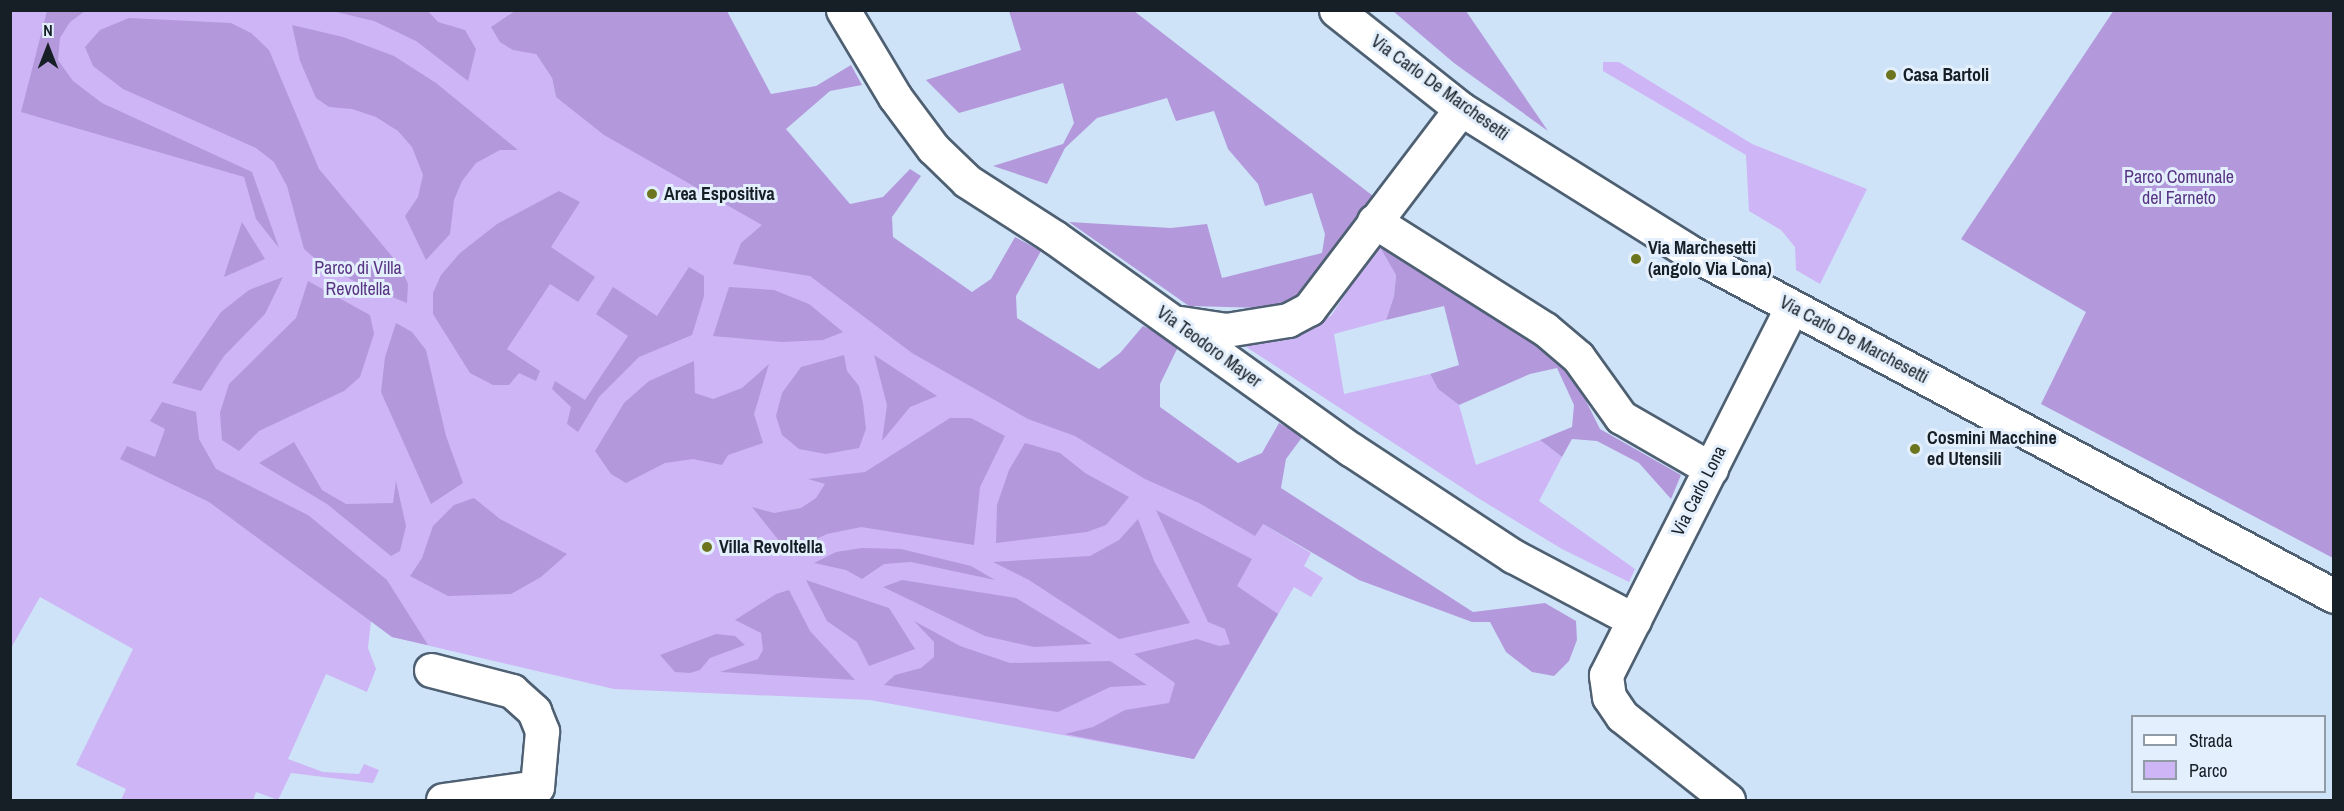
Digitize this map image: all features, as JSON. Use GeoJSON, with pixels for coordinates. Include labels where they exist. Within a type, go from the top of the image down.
{"type":"FeatureCollection","features":[{"type":"Feature","properties":{"kind":"street","name":"Via Carlo De Marchesetti"},"geometry":{"type":"LineString","coordinates":[[1336,10],[1461,108],[1592,194],[1792,307],[2334,596]]}},
{"type":"Feature","properties":{"kind":"street","name":"Via Teodoro Mayer"},"geometry":{"type":"LineString","coordinates":[[848,12],[895,97],[933,148],[967,181],[1175,323],[1352,450],[1513,556],[1634,620]]}},
{"type":"Feature","properties":{"kind":"street"},"geometry":{"type":"LineString","coordinates":[[1175,323],[1226,330],[1288,320],[1310,309],[1461,108]]}},
{"type":"Feature","properties":{"kind":"street"},"geometry":{"type":"LineString","coordinates":[[1374,221],[1545,329],[1578,357],[1621,417],[1711,468]]}},
{"type":"Feature","properties":{"kind":"street","name":"Via Carlo Lona"},"geometry":{"type":"LineString","coordinates":[[1728,801],[1622,716],[1610,698],[1606,675],[1792,307]]}},
{"type":"Feature","properties":{"kind":"street"},"geometry":{"type":"LineString","coordinates":[[431,670],[512,691],[534,711],[542,730],[537,787],[443,801]]}},
{"type":"Feature","properties":{"kind":"green space","name":"Parco Comunale del Farneto"},"geometry":{"type":"Polygon","coordinates":[[[2114,10],[2333,11],[2333,558],[2041,404],[2086,312],[1961,239],[2114,10]]]}},
{"type":"Feature","properties":{"kind":"green space","name":"Parco di Villa Revoltella"},"geometry":{"type":"Polygon","coordinates":[[[11,11],[541,11],[536,54],[552,78],[556,97],[1311,553],[1304,566],[1323,578],[1311,597],[1294,587],[1194,759],[870,700],[614,689],[392,637],[371,621],[368,648],[376,669],[367,692],[326,674],[288,759],[323,772],[359,774],[364,764],[379,770],[373,783],[291,773],[278,800],[256,792],[253,800],[121,800],[126,789],[76,765],[133,649],[40,597],[11,648],[11,11]]]}},
{"type":"Feature","properties":{"kind":"green space"},"geometry":{"type":"Polygon","coordinates":[[[47,11],[85,11],[70,22],[60,38],[58,60],[73,81],[102,103],[252,172],[279,248],[256,219],[244,177],[21,112],[47,11]]]}},
{"type":"Feature","properties":{"kind":"green space"},"geometry":{"type":"Polygon","coordinates":[[[332,11],[428,11],[438,22],[465,30],[476,49],[468,81],[416,41],[374,21],[332,11]]]}},
{"type":"Feature","properties":{"kind":"green space"},"geometry":{"type":"Polygon","coordinates":[[[515,11],[727,11],[771,94],[816,86],[851,65],[862,85],[830,91],[786,129],[850,204],[883,197],[910,169],[921,176],[892,217],[893,237],[972,292],[991,279],[1015,237],[1041,251],[1016,296],[1017,318],[1099,369],[1120,353],[1143,326],[1180,343],[1160,384],[1160,407],[1238,463],[1262,453],[1279,423],[1303,436],[1286,459],[1281,488],[1473,612],[1545,603],[1576,621],[1577,640],[1569,661],[1554,676],[1532,672],[1506,652],[1490,622],[1472,622],[1359,580],[1263,524],[1255,536],[1199,503],[1145,479],[1075,436],[1028,419],[912,353],[810,276],[733,264],[741,243],[762,225],[604,135],[556,97],[552,78],[536,54],[513,50],[500,42],[491,27],[515,11]]]}},
{"type":"Feature","properties":{"kind":"green space"},"geometry":{"type":"Polygon","coordinates":[[[1009,11],[1134,11],[1373,196],[1301,297],[1264,308],[1189,306],[1069,222],[1171,228],[1207,224],[1222,278],[1322,253],[1325,234],[1312,193],[1265,206],[1258,184],[1228,149],[1214,111],[1176,121],[1167,98],[1097,118],[1065,148],[1047,184],[993,166],[1063,144],[1074,123],[1063,83],[959,113],[926,80],[1021,50],[1009,11]]]}},
{"type":"Feature","properties":{"kind":"green space"},"geometry":{"type":"Polygon","coordinates":[[[1393,11],[1466,11],[1548,131],[1454,63],[1393,11]]]}},
{"type":"Feature","properties":{"kind":"green space"},"geometry":{"type":"Polygon","coordinates":[[[129,18],[231,23],[251,33],[269,50],[319,169],[400,266],[408,284],[407,303],[354,281],[319,262],[304,249],[287,186],[274,162],[256,148],[123,89],[93,66],[85,47],[100,30],[129,18]]]}},
{"type":"Feature","properties":{"kind":"green space"},"geometry":{"type":"Polygon","coordinates":[[[292,25],[343,37],[394,56],[436,83],[518,150],[500,150],[476,163],[462,181],[454,200],[450,234],[426,260],[405,216],[418,197],[423,175],[412,147],[398,131],[376,117],[352,109],[329,107],[316,98],[300,61],[292,25]]]}},
{"type":"Feature","properties":{"kind":"green space"},"geometry":{"type":"Polygon","coordinates":[[[1603,62],[1619,62],[1752,144],[1867,189],[1820,284],[1796,270],[1795,247],[1781,230],[1749,211],[1746,155],[1603,71],[1603,62]]]}},
{"type":"Feature","properties":{"kind":"green space"},"geometry":{"type":"Polygon","coordinates":[[[559,191],[580,202],[551,247],[595,277],[578,302],[550,284],[507,349],[540,371],[536,381],[519,373],[509,385],[493,385],[470,373],[433,314],[433,293],[441,275],[460,253],[497,224],[559,191]]]}},
{"type":"Feature","properties":{"kind":"green space"},"geometry":{"type":"Polygon","coordinates":[[[242,222],[265,259],[224,277],[227,267],[242,222]]]}},
{"type":"Feature","properties":{"kind":"green space"},"geometry":{"type":"Polygon","coordinates":[[[1378,244],[1396,275],[1394,296],[1386,320],[1334,334],[1344,394],[1430,374],[1438,389],[1459,405],[1476,465],[1540,440],[1562,457],[1539,501],[1635,569],[1629,582],[1562,549],[1478,498],[1240,343],[1288,335],[1331,316],[1378,244]]]}},
{"type":"Feature","properties":{"kind":"green space"},"geometry":{"type":"Polygon","coordinates":[[[1378,244],[1555,358],[1578,385],[1600,429],[1681,475],[1671,499],[1639,463],[1597,441],[1572,439],[1562,457],[1540,440],[1572,427],[1574,405],[1557,368],[1530,374],[1459,405],[1438,389],[1430,374],[1459,365],[1444,306],[1386,320],[1394,296],[1396,275],[1378,244]]]}},
{"type":"Feature","properties":{"kind":"green space"},"geometry":{"type":"Polygon","coordinates":[[[689,267],[704,276],[704,296],[692,335],[639,357],[599,397],[578,432],[567,424],[571,407],[552,389],[555,381],[585,400],[628,336],[596,314],[613,287],[657,316],[689,267]]]}},
{"type":"Feature","properties":{"kind":"green space"},"geometry":{"type":"Polygon","coordinates":[[[283,277],[265,314],[224,356],[201,391],[172,383],[221,312],[249,290],[283,277]]]}},
{"type":"Feature","properties":{"kind":"green space"},"geometry":{"type":"Polygon","coordinates":[[[308,281],[370,315],[374,334],[360,377],[344,391],[259,431],[239,451],[222,440],[220,413],[229,384],[296,318],[308,281]]]}},
{"type":"Feature","properties":{"kind":"green space"},"geometry":{"type":"Polygon","coordinates":[[[729,287],[774,290],[809,304],[843,332],[823,340],[782,342],[713,336],[729,287]]]}},
{"type":"Feature","properties":{"kind":"green space"},"geometry":{"type":"Polygon","coordinates":[[[396,323],[412,332],[426,350],[446,436],[463,483],[431,504],[381,392],[385,357],[396,323]]]}},
{"type":"Feature","properties":{"kind":"green space"},"geometry":{"type":"Polygon","coordinates":[[[844,355],[847,371],[859,386],[863,403],[866,429],[859,448],[826,454],[799,449],[782,435],[776,416],[782,393],[801,367],[844,355]]]}},
{"type":"Feature","properties":{"kind":"green space"},"geometry":{"type":"Polygon","coordinates":[[[874,355],[937,396],[910,407],[882,441],[887,405],[874,355]]]}},
{"type":"Feature","properties":{"kind":"green space"},"geometry":{"type":"Polygon","coordinates":[[[694,361],[695,393],[713,399],[742,388],[769,364],[754,414],[763,443],[728,455],[722,465],[693,459],[665,463],[626,483],[611,474],[595,451],[624,403],[649,381],[694,361]]]}},
{"type":"Feature","properties":{"kind":"green space"},"geometry":{"type":"Polygon","coordinates":[[[162,402],[196,412],[199,439],[216,469],[308,515],[387,580],[428,645],[392,637],[209,502],[120,459],[127,446],[155,457],[165,429],[150,421],[162,402]]]}},
{"type":"Feature","properties":{"kind":"green space"},"geometry":{"type":"Polygon","coordinates":[[[950,418],[971,418],[1005,436],[980,487],[974,545],[861,527],[827,534],[788,552],[752,507],[774,513],[801,508],[816,498],[825,484],[808,479],[865,472],[950,418]]]}},
{"type":"Feature","properties":{"kind":"green space"},"geometry":{"type":"Polygon","coordinates":[[[294,442],[322,490],[346,504],[393,503],[396,481],[406,526],[400,551],[391,556],[327,504],[259,463],[294,442]]]}},
{"type":"Feature","properties":{"kind":"green space"},"geometry":{"type":"Polygon","coordinates":[[[1025,443],[1060,453],[1085,473],[1129,497],[1106,525],[1087,532],[996,543],[997,505],[1009,470],[1025,443]]]}},
{"type":"Feature","properties":{"kind":"green space"},"geometry":{"type":"Polygon","coordinates":[[[474,498],[500,519],[567,554],[541,577],[511,594],[448,596],[410,576],[422,558],[433,526],[454,505],[474,498]]]}},
{"type":"Feature","properties":{"kind":"green space"},"geometry":{"type":"Polygon","coordinates":[[[1156,510],[1252,559],[1237,586],[1278,614],[1194,759],[1065,734],[1093,727],[1125,710],[1169,703],[1175,683],[1134,654],[1197,639],[1219,646],[1230,644],[1225,629],[1208,622],[1156,510]]]}},
{"type":"Feature","properties":{"kind":"green space"},"geometry":{"type":"Polygon","coordinates":[[[1138,519],[1155,563],[1190,623],[1119,639],[1029,580],[993,562],[1090,556],[1119,540],[1138,519]]]}},
{"type":"Feature","properties":{"kind":"green space"},"geometry":{"type":"Polygon","coordinates":[[[862,548],[901,549],[971,566],[995,580],[911,562],[884,564],[862,579],[846,570],[814,563],[836,552],[862,548]]]}},
{"type":"Feature","properties":{"kind":"green space"},"geometry":{"type":"Polygon","coordinates":[[[806,580],[889,608],[915,649],[869,666],[857,642],[827,621],[806,580]]]}},
{"type":"Feature","properties":{"kind":"green space"},"geometry":{"type":"Polygon","coordinates":[[[902,580],[1016,598],[1092,644],[1034,647],[985,636],[883,587],[902,580]]]}},
{"type":"Feature","properties":{"kind":"green space"},"geometry":{"type":"Polygon","coordinates":[[[789,590],[810,631],[855,680],[720,672],[758,659],[763,650],[761,633],[735,620],[776,594],[789,590]]]}},
{"type":"Feature","properties":{"kind":"green space"},"geometry":{"type":"Polygon","coordinates":[[[914,621],[960,646],[1010,663],[1110,661],[1147,685],[1110,687],[1058,712],[884,685],[895,675],[921,668],[934,657],[934,642],[914,621]]]}},
{"type":"Feature","properties":{"kind":"green space"},"geometry":{"type":"Polygon","coordinates":[[[716,634],[735,636],[745,645],[710,658],[700,670],[690,673],[675,672],[660,655],[716,634]]]}},
{"type":"Feature","properties":{"kind":"place","name":"Casa Bartoli"},"geometry":{"type":"Point","coordinates":[1891,75]}},
{"type":"Feature","properties":{"kind":"place","name":"Area Espositiva"},"geometry":{"type":"Point","coordinates":[652,194]}},
{"type":"Feature","properties":{"kind":"place","name":"Via Marchesetti (angolo Via Lona)"},"geometry":{"type":"Point","coordinates":[1636,259]}},
{"type":"Feature","properties":{"kind":"place","name":"Cosmini Macchine ed Utensili"},"geometry":{"type":"Point","coordinates":[1915,449]}},
{"type":"Feature","properties":{"kind":"place","name":"Villa Revoltella"},"geometry":{"type":"Point","coordinates":[707,547]}}]}
